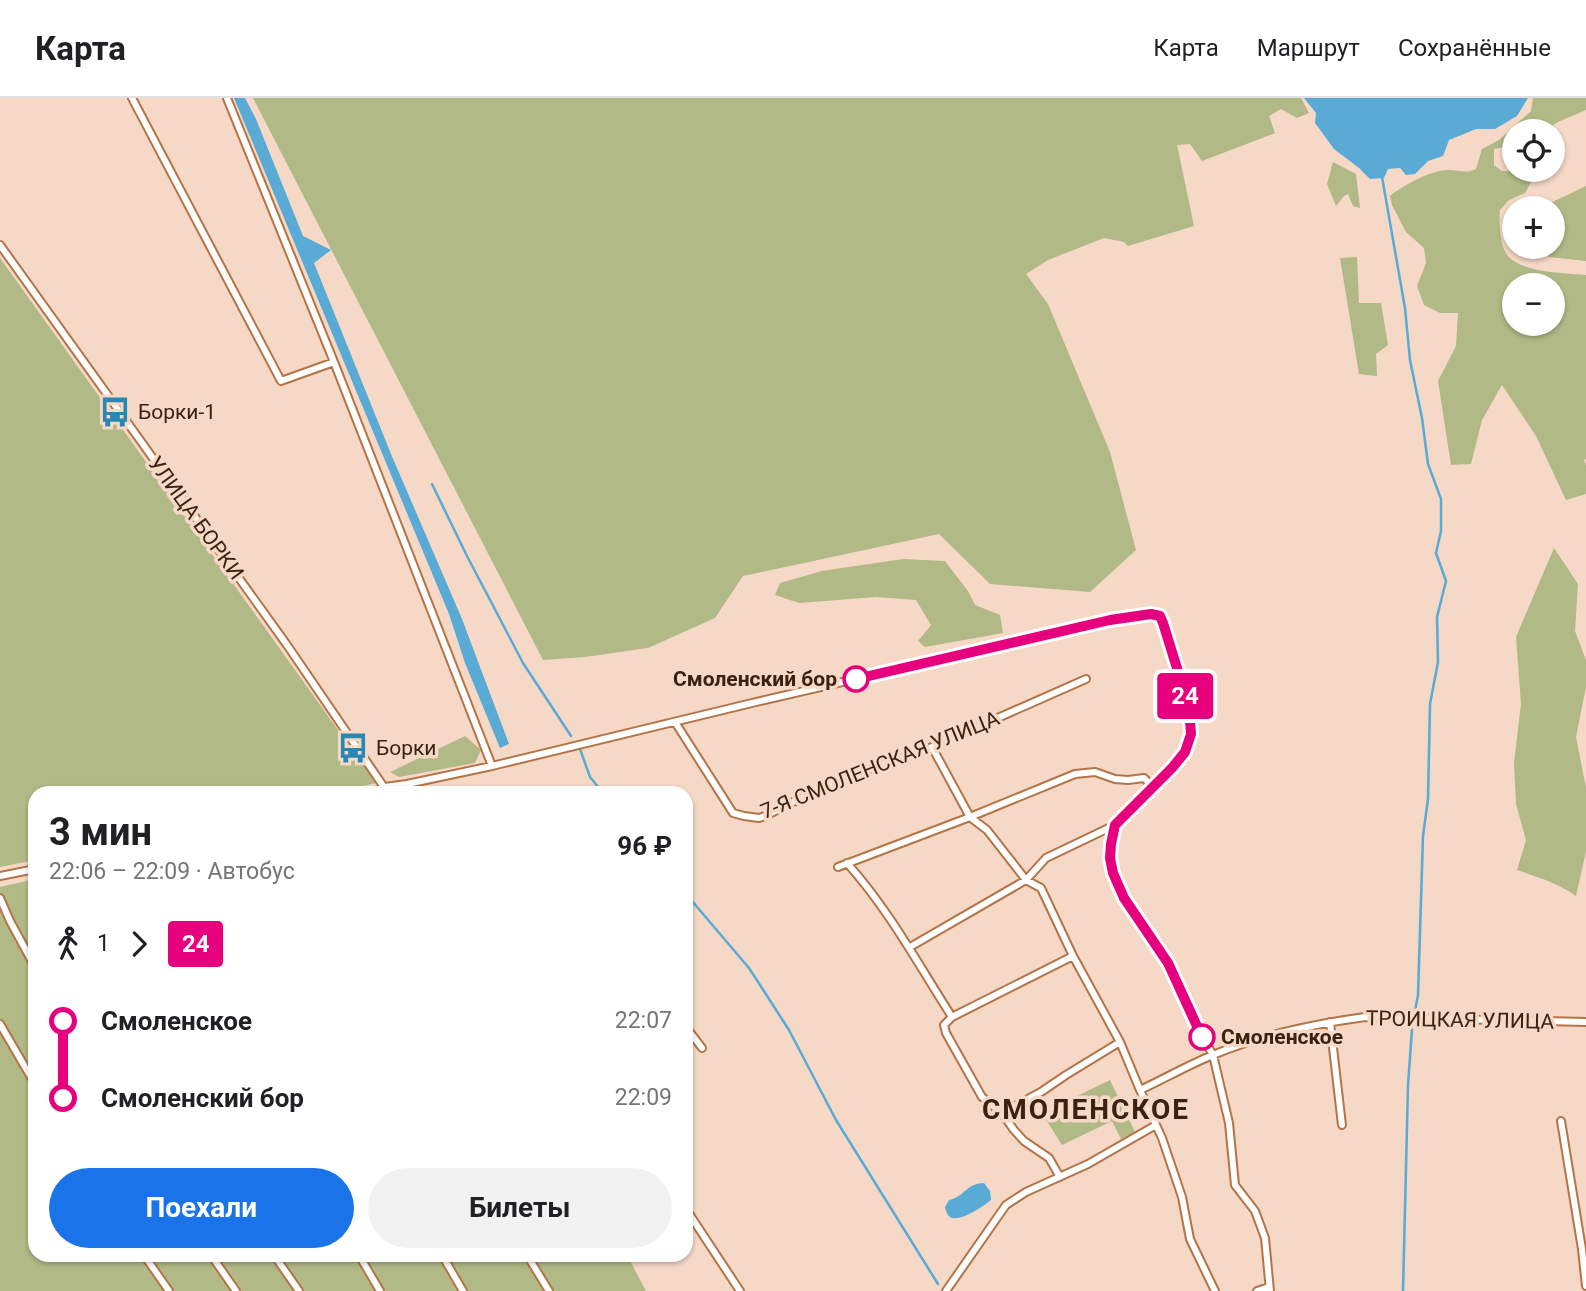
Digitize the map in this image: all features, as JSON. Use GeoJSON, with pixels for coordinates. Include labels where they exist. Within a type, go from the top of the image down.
{"type":"FeatureCollection","features":[{"type":"Feature","properties":{"kind":"street"},"geometry":{"type":"LineString","coordinates":[[132,98],[281,381],[334,362]]}},
{"type":"Feature","properties":{"kind":"street"},"geometry":{"type":"LineString","coordinates":[[227,98],[334,362],[492,766]]}},
{"type":"Feature","properties":{"kind":"street","name":"УЛИЦА БОРКИ"},"geometry":{"type":"LineString","coordinates":[[0,245],[287,645],[382,786]]}},
{"type":"Feature","properties":{"kind":"street"},"geometry":{"type":"LineString","coordinates":[[401,786],[1110,620],[1151,614],[1160,616],[1181,681],[1190,720],[1191,734],[1185,752],[1115,825],[1046,858],[1026,880],[910,947]]}},
{"type":"Feature","properties":{"kind":"street","name":"7-Я СМОЛЕНСКАЯ УЛИЦА"},"geometry":{"type":"LineString","coordinates":[[675,722],[733,813],[759,818],[846,778],[932,747],[1086,679]]}},
{"type":"Feature","properties":{"kind":"street"},"geometry":{"type":"LineString","coordinates":[[932,747],[970,817],[987,831],[1026,880],[1041,888],[1073,956],[1120,1042],[1162,1138],[1182,1197],[1190,1238],[1215,1291]]}},
{"type":"Feature","properties":{"kind":"street"},"geometry":{"type":"LineString","coordinates":[[838,867],[1075,774],[1095,772],[1115,779],[1144,778],[1153,786]]}},
{"type":"Feature","properties":{"kind":"street"},"geometry":{"type":"LineString","coordinates":[[1115,825],[1110,858],[1116,881],[1124,898],[1168,963],[1197,1028],[1213,1055],[1229,1123],[1235,1185],[1255,1211],[1265,1238],[1270,1289],[1257,1291]]}},
{"type":"Feature","properties":{"kind":"street"},"geometry":{"type":"LineString","coordinates":[[847,863],[889,916],[952,1017]]}},
{"type":"Feature","properties":{"kind":"street"},"geometry":{"type":"LineString","coordinates":[[0,876],[28,870]]}},
{"type":"Feature","properties":{"kind":"street"},"geometry":{"type":"LineString","coordinates":[[0,898],[28,954]]}},
{"type":"Feature","properties":{"kind":"street"},"geometry":{"type":"LineString","coordinates":[[1060,1177],[1049,1158],[1024,1141],[1002,1113],[982,1097],[944,1025],[952,1017],[1073,956]]}},
{"type":"Feature","properties":{"kind":"street","name":"ТРОИЦКАЯ УЛИЦА"},"geometry":{"type":"LineString","coordinates":[[1140,1090],[1213,1055],[1304,1027],[1330,1022],[1365,1017],[1586,1022]]}},
{"type":"Feature","properties":{"kind":"street"},"geometry":{"type":"LineString","coordinates":[[1330,1022],[1342,1125]]}},
{"type":"Feature","properties":{"kind":"street"},"geometry":{"type":"LineString","coordinates":[[0,1024],[28,1072]]}},
{"type":"Feature","properties":{"kind":"street"},"geometry":{"type":"LineString","coordinates":[[693,1036],[702,1048]]}},
{"type":"Feature","properties":{"kind":"street"},"geometry":{"type":"LineString","coordinates":[[1002,1113],[1041,1093],[1120,1042]]}},
{"type":"Feature","properties":{"kind":"street"},"geometry":{"type":"LineString","coordinates":[[1561,1121],[1586,1286]]}},
{"type":"Feature","properties":{"kind":"street"},"geometry":{"type":"LineString","coordinates":[[946,1291],[1006,1205],[1026,1192],[1088,1164],[1156,1125]]}},
{"type":"Feature","properties":{"kind":"street"},"geometry":{"type":"LineString","coordinates":[[693,1220],[740,1291]]}},
{"type":"Feature","properties":{"kind":"street"},"geometry":{"type":"LineString","coordinates":[[149,1262],[169,1291]]}},
{"type":"Feature","properties":{"kind":"street"},"geometry":{"type":"LineString","coordinates":[[216,1262],[236,1291]]}},
{"type":"Feature","properties":{"kind":"street"},"geometry":{"type":"LineString","coordinates":[[279,1262],[299,1291]]}},
{"type":"Feature","properties":{"kind":"street"},"geometry":{"type":"LineString","coordinates":[[363,1262],[380,1291]]}},
{"type":"Feature","properties":{"kind":"street"},"geometry":{"type":"LineString","coordinates":[[446,1262],[463,1291]]}},
{"type":"Feature","properties":{"kind":"street"},"geometry":{"type":"LineString","coordinates":[[531,1262],[549,1291]]}},
{"type":"Feature","properties":{"kind":"green space"},"geometry":{"type":"Polygon","coordinates":[[[253,98],[1301,98],[1309,113],[1297,118],[1281,109],[1269,116],[1275,133],[1202,161],[1190,144],[1177,145],[1194,226],[1128,246],[1124,242],[1104,238],[1048,260],[1026,274],[1048,304],[1110,452],[1136,550],[1090,592],[990,584],[939,534],[743,576],[715,618],[648,648],[543,660],[253,98]]]}},
{"type":"Feature","properties":{"kind":"green space"},"geometry":{"type":"Polygon","coordinates":[[[1533,98],[1586,98],[1586,110],[1565,119],[1522,119],[1531,111],[1533,98]]]}},
{"type":"Feature","properties":{"kind":"green space"},"geometry":{"type":"Polygon","coordinates":[[[1502,137],[1502,147],[1494,149],[1494,165],[1502,171],[1502,182],[1531,182],[1525,193],[1502,196],[1502,259],[1511,259],[1526,267],[1557,273],[1502,273],[1502,336],[1565,336],[1565,274],[1586,275],[1586,494],[1566,500],[1536,436],[1502,385],[1482,420],[1471,464],[1451,465],[1438,381],[1456,346],[1458,313],[1440,313],[1424,305],[1417,286],[1426,263],[1424,248],[1406,232],[1390,196],[1409,183],[1433,173],[1476,169],[1482,149],[1502,137]]]}},
{"type":"Feature","properties":{"kind":"green space"},"geometry":{"type":"Polygon","coordinates":[[[1333,162],[1356,174],[1360,208],[1353,206],[1348,194],[1336,206],[1327,184],[1333,162]]]}},
{"type":"Feature","properties":{"kind":"green space"},"geometry":{"type":"Polygon","coordinates":[[[1586,186],[1586,261],[1565,259],[1565,196],[1586,186]]]}},
{"type":"Feature","properties":{"kind":"green space"},"geometry":{"type":"Polygon","coordinates":[[[1357,257],[1359,303],[1381,303],[1388,345],[1376,354],[1377,376],[1359,374],[1340,258],[1357,257]]]}},
{"type":"Feature","properties":{"kind":"green space"},"geometry":{"type":"Polygon","coordinates":[[[0,258],[376,783],[363,786],[28,786],[28,861],[0,867],[0,258]]]}},
{"type":"Feature","properties":{"kind":"green space"},"geometry":{"type":"Polygon","coordinates":[[[1554,548],[1578,584],[1575,631],[1586,660],[1586,687],[1576,737],[1586,788],[1586,851],[1576,896],[1555,884],[1517,870],[1526,840],[1516,804],[1514,763],[1521,704],[1516,637],[1554,548]]]}},
{"type":"Feature","properties":{"kind":"green space"},"geometry":{"type":"Polygon","coordinates":[[[903,559],[945,561],[968,591],[975,605],[1000,615],[1003,633],[925,647],[918,641],[931,625],[916,600],[876,597],[799,603],[775,595],[780,583],[822,571],[903,559]]]}},
{"type":"Feature","properties":{"kind":"green space"},"geometry":{"type":"Polygon","coordinates":[[[465,736],[481,750],[475,763],[399,777],[390,772],[465,736]]]}},
{"type":"Feature","properties":{"kind":"green space"},"geometry":{"type":"Polygon","coordinates":[[[28,881],[28,1262],[631,1262],[646,1291],[0,1291],[0,887],[28,881]]]}},
{"type":"Feature","properties":{"kind":"green space"},"geometry":{"type":"Polygon","coordinates":[[[1110,1080],[1135,1132],[1121,1139],[1112,1121],[1062,1145],[1043,1115],[1110,1080]]]}},
{"type":"Feature","properties":{"kind":"water"},"geometry":{"type":"Polygon","coordinates":[[[234,98],[245,98],[256,119],[303,236],[331,250],[314,263],[391,454],[462,619],[509,744],[500,748],[465,663],[449,614],[234,98]]]}},
{"type":"Feature","properties":{"kind":"water"},"geometry":{"type":"Polygon","coordinates":[[[1304,98],[1528,98],[1517,116],[1502,119],[1502,125],[1495,129],[1476,129],[1449,140],[1443,156],[1428,161],[1415,174],[1406,175],[1400,168],[1388,169],[1384,178],[1370,179],[1334,149],[1315,123],[1316,113],[1304,98]]]}},
{"type":"Feature","properties":{"kind":"water"},"geometry":{"type":"Polygon","coordinates":[[[984,1183],[990,1191],[991,1200],[965,1216],[949,1216],[945,1207],[949,1200],[973,1186],[984,1183]]]}},
{"type":"Feature","properties":{"kind":"waterway"},"geometry":{"type":"LineString","coordinates":[[1382,177],[1428,464],[1441,499],[1441,531],[1436,553],[1446,581],[1437,617],[1438,662],[1430,704],[1428,799],[1423,836],[1418,995],[1415,1011]]}},
{"type":"Feature","properties":{"kind":"waterway"},"geometry":{"type":"LineString","coordinates":[[432,484],[523,663],[571,736]]}},
{"type":"Feature","properties":{"kind":"waterway"},"geometry":{"type":"LineString","coordinates":[[580,749],[590,777],[597,786]]}},
{"type":"Feature","properties":{"kind":"waterway"},"geometry":{"type":"LineString","coordinates":[[693,902],[749,968],[789,1030],[836,1120],[938,1284]]}},
{"type":"Feature","properties":{"kind":"waterway"},"geometry":{"type":"LineString","coordinates":[[1403,1291],[1412,1029]]}},
{"type":"Feature","properties":{"kind":"bus line","name":"24"},"geometry":{"type":"LineString","coordinates":[[856,679],[1110,620],[1151,614],[1160,616],[1181,681],[1191,734],[1185,752],[1172,768],[1115,825],[1110,858],[1113,873],[1124,898],[1168,963],[1202,1037]]}},
{"type":"Feature","properties":{"kind":"place","name":"Борки-1"},"geometry":{"type":"Point","coordinates":[115,412]}},
{"type":"Feature","properties":{"kind":"place","name":"Смоленский бор"},"geometry":{"type":"Point","coordinates":[856,679]}},
{"type":"Feature","properties":{"kind":"place","name":"Борки"},"geometry":{"type":"Point","coordinates":[353,748]}},
{"type":"Feature","properties":{"kind":"place","name":"Смоленское"},"geometry":{"type":"Point","coordinates":[1202,1037]}},
{"type":"Feature","properties":{"kind":"district","name":"СМОЛЕНСКОЕ"},"geometry":{"type":"Point","coordinates":[1086,1109]}}]}
